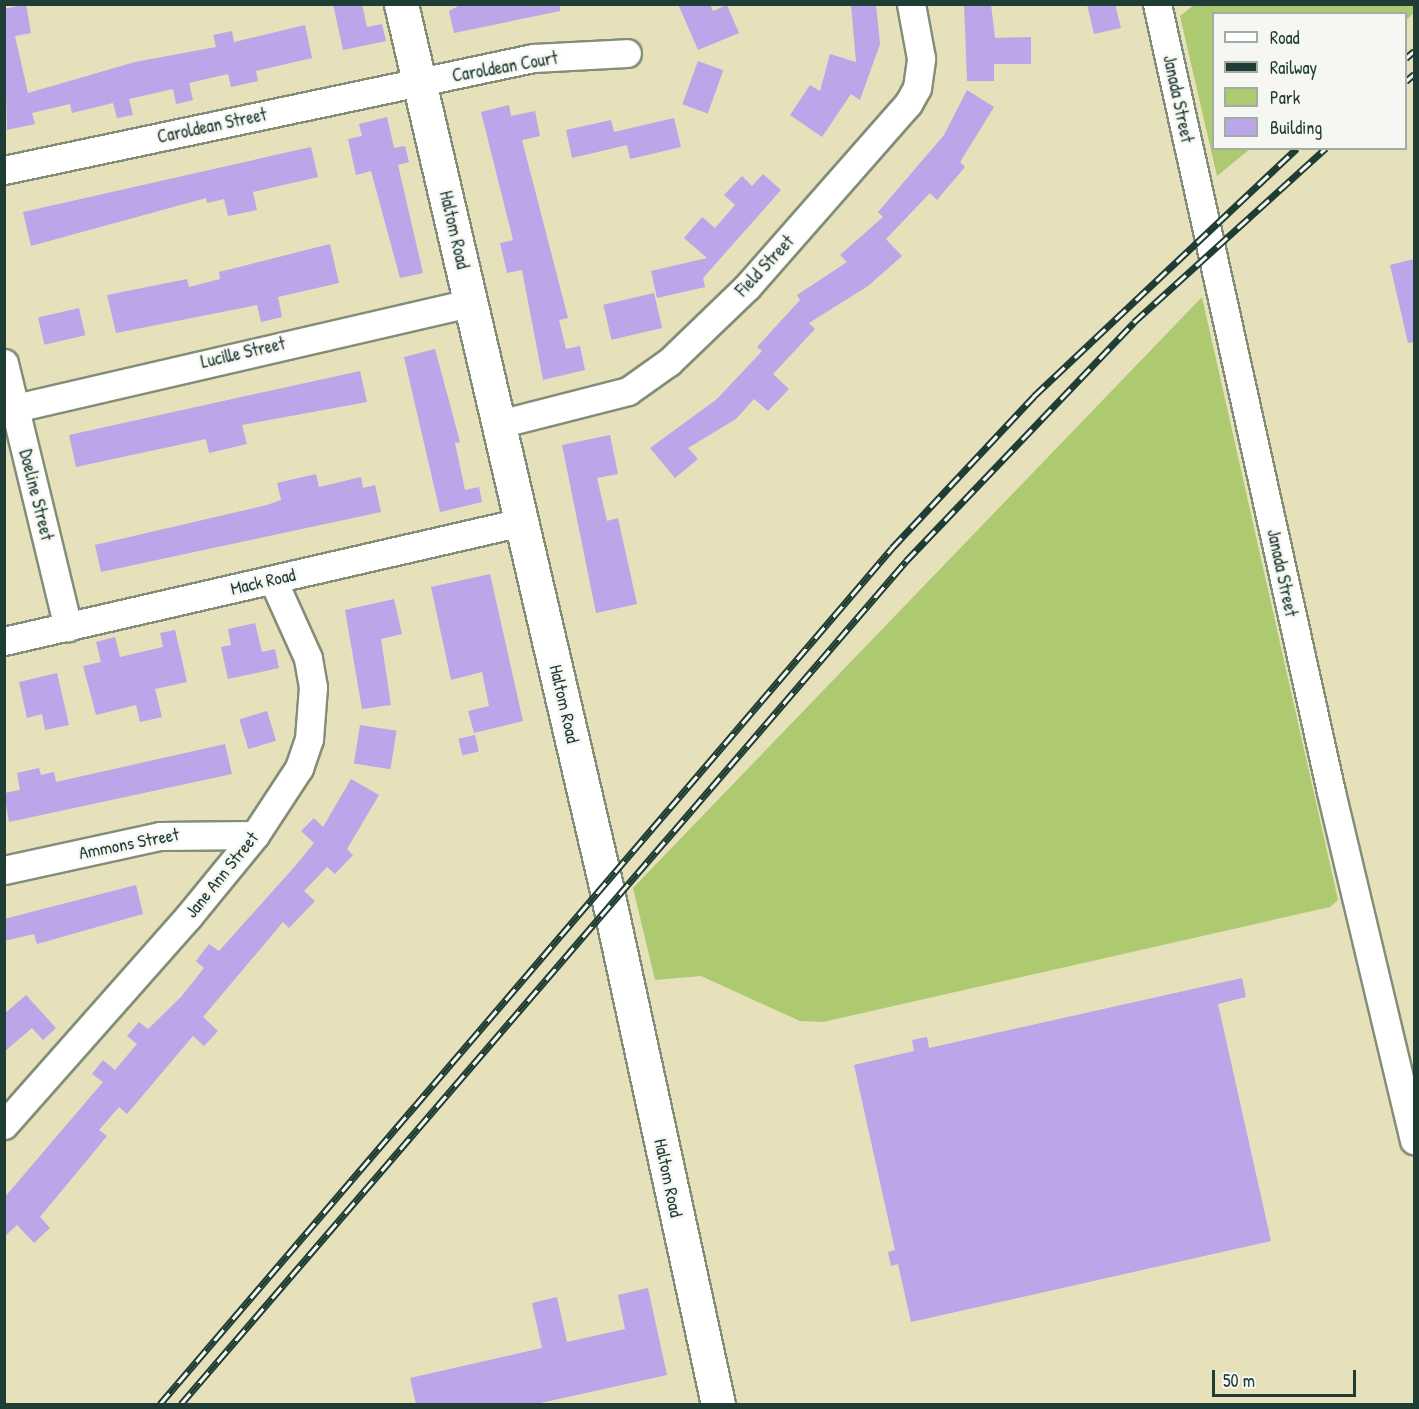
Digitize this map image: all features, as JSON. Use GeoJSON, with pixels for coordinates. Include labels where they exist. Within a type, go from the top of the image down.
{"type":"FeatureCollection","features":[{"type":"Feature","properties":{"kind":"main road","name":"Haltom Road"},"geometry":{"type":"LineString","coordinates":[[401,4],[522,522],[718,1404]]}},
{"type":"Feature","properties":{"kind":"street","name":"Field Street"},"geometry":{"type":"LineString","coordinates":[[499,424],[628,391],[669,362],[747,287],[908,104],[917,88],[921,58],[911,4]]}},
{"type":"Feature","properties":{"kind":"street","name":"Janada Street"},"geometry":{"type":"LineString","coordinates":[[1157,4],[1331,792],[1414,1140]]}},
{"type":"Feature","properties":{"kind":"street","name":"Caroldean Court"},"geometry":{"type":"LineString","coordinates":[[419,82],[533,58],[627,53]]}},
{"type":"Feature","properties":{"kind":"street","name":"Caroldean Street"},"geometry":{"type":"LineString","coordinates":[[4,170],[419,82]]}},
{"type":"Feature","properties":{"kind":"street","name":"Lucille Street"},"geometry":{"type":"LineString","coordinates":[[15,408],[471,303]]}},
{"type":"Feature","properties":{"kind":"street","name":"Doeline Street"},"geometry":{"type":"LineString","coordinates":[[4,363],[68,627]]}},
{"type":"Feature","properties":{"kind":"street","name":"Mack Road"},"geometry":{"type":"LineString","coordinates":[[4,641],[522,522]]}},
{"type":"Feature","properties":{"kind":"street","name":"Jane Ann Street"},"geometry":{"type":"LineString","coordinates":[[4,1125],[14,1105],[255,835],[299,768],[314,714],[308,658],[273,579]]}},
{"type":"Feature","properties":{"kind":"street","name":"Ammons Street"},"geometry":{"type":"LineString","coordinates":[[4,870],[160,836],[255,835]]}},
{"type":"Feature","properties":{"kind":"green space"},"geometry":{"type":"Polygon","coordinates":[[[1414,4],[1414,13],[1407,19],[1407,12],[1212,12],[1212,150],[1249,150],[1217,176],[1180,16],[1194,5],[1414,4]]]}},
{"type":"Feature","properties":{"kind":"green space"},"geometry":{"type":"Polygon","coordinates":[[[1202,297],[1338,900],[1330,907],[823,1022],[800,1021],[701,976],[655,980],[633,888],[1202,297]]]}},
{"type":"Feature","properties":{"kind":"building"},"geometry":{"type":"Polygon","coordinates":[[[26,4],[31,33],[15,36],[28,93],[135,62],[216,47],[213,35],[232,31],[234,42],[305,25],[312,58],[256,71],[258,81],[231,87],[228,74],[189,83],[193,100],[176,104],[173,89],[129,99],[133,115],[117,118],[113,103],[72,113],[70,104],[32,113],[35,124],[7,130],[4,9],[26,4]]]}},
{"type":"Feature","properties":{"kind":"building"},"geometry":{"type":"Polygon","coordinates":[[[333,4],[362,4],[367,27],[382,24],[386,41],[343,50],[333,4]]]}},
{"type":"Feature","properties":{"kind":"building"},"geometry":{"type":"Polygon","coordinates":[[[462,4],[560,4],[560,11],[454,33],[449,11],[462,4]]]}},
{"type":"Feature","properties":{"kind":"building"},"geometry":{"type":"Polygon","coordinates":[[[678,4],[710,4],[713,11],[727,5],[739,33],[698,50],[678,4]]]}},
{"type":"Feature","properties":{"kind":"building"},"geometry":{"type":"Polygon","coordinates":[[[851,4],[876,4],[880,44],[860,100],[851,94],[822,137],[790,115],[810,85],[820,91],[830,54],[856,62],[851,4]]]}},
{"type":"Feature","properties":{"kind":"building"},"geometry":{"type":"Polygon","coordinates":[[[964,4],[991,4],[995,38],[1031,37],[1031,64],[994,64],[994,81],[967,81],[964,4]]]}},
{"type":"Feature","properties":{"kind":"building"},"geometry":{"type":"Polygon","coordinates":[[[1087,4],[1115,4],[1121,28],[1094,34],[1087,4]]]}},
{"type":"Feature","properties":{"kind":"building"},"geometry":{"type":"Polygon","coordinates":[[[698,61],[723,70],[708,113],[682,104],[698,61]]]}},
{"type":"Feature","properties":{"kind":"building"},"geometry":{"type":"Polygon","coordinates":[[[967,90],[994,107],[960,162],[965,167],[937,200],[930,193],[886,239],[902,256],[868,286],[809,323],[815,329],[773,374],[789,389],[768,411],[754,399],[736,419],[688,448],[698,459],[675,478],[650,448],[717,399],[762,351],[757,347],[800,300],[797,295],[847,262],[840,255],[883,217],[878,212],[944,135],[967,90]]]}},
{"type":"Feature","properties":{"kind":"building"},"geometry":{"type":"Polygon","coordinates":[[[509,105],[511,116],[535,111],[540,136],[522,140],[568,318],[559,320],[566,349],[580,346],[585,370],[543,380],[522,270],[507,273],[500,243],[513,240],[481,112],[509,105]]]}},
{"type":"Feature","properties":{"kind":"building"},"geometry":{"type":"Polygon","coordinates":[[[387,117],[394,148],[405,146],[409,162],[398,165],[423,273],[400,278],[371,171],[356,175],[348,139],[362,136],[359,124],[387,117]]]}},
{"type":"Feature","properties":{"kind":"building"},"geometry":{"type":"Polygon","coordinates":[[[674,118],[681,147],[630,159],[627,145],[572,158],[566,130],[611,120],[614,132],[674,118]]]}},
{"type":"Feature","properties":{"kind":"building"},"geometry":{"type":"Polygon","coordinates":[[[311,147],[318,177],[253,192],[257,210],[228,216],[224,199],[207,203],[206,198],[31,246],[23,212],[311,147]]]}},
{"type":"Feature","properties":{"kind":"building"},"geometry":{"type":"Polygon","coordinates":[[[763,174],[781,190],[703,278],[705,287],[657,298],[651,271],[707,258],[684,238],[702,217],[715,228],[735,205],[724,195],[742,176],[752,186],[763,174]]]}},
{"type":"Feature","properties":{"kind":"building"},"geometry":{"type":"Polygon","coordinates":[[[330,244],[339,283],[278,297],[282,317],[261,322],[257,305],[116,333],[107,295],[187,279],[189,287],[220,279],[219,272],[330,244]]]}},
{"type":"Feature","properties":{"kind":"building"},"geometry":{"type":"Polygon","coordinates":[[[1414,259],[1414,342],[1408,343],[1390,265],[1414,259]]]}},
{"type":"Feature","properties":{"kind":"building"},"geometry":{"type":"Polygon","coordinates":[[[654,293],[662,328],[611,340],[603,305],[654,293]]]}},
{"type":"Feature","properties":{"kind":"building"},"geometry":{"type":"Polygon","coordinates":[[[79,308],[85,335],[44,345],[38,317],[79,308]]]}},
{"type":"Feature","properties":{"kind":"building"},"geometry":{"type":"Polygon","coordinates":[[[435,349],[460,442],[455,443],[465,490],[479,487],[482,502],[440,512],[404,357],[435,349]]]}},
{"type":"Feature","properties":{"kind":"building"},"geometry":{"type":"Polygon","coordinates":[[[360,371],[367,402],[242,425],[247,444],[209,453],[206,439],[76,467],[69,435],[360,371]]]}},
{"type":"Feature","properties":{"kind":"building"},"geometry":{"type":"Polygon","coordinates":[[[610,435],[618,474],[597,478],[607,521],[618,518],[637,604],[596,613],[562,445],[610,435]]]}},
{"type":"Feature","properties":{"kind":"building"},"geometry":{"type":"Polygon","coordinates":[[[316,474],[319,487],[361,477],[363,488],[375,485],[381,512],[101,572],[95,545],[267,505],[281,500],[277,483],[316,474]]]}},
{"type":"Feature","properties":{"kind":"building"},"geometry":{"type":"Polygon","coordinates":[[[490,574],[523,721],[474,733],[468,711],[489,706],[482,672],[451,680],[431,587],[490,574]]]}},
{"type":"Feature","properties":{"kind":"building"},"geometry":{"type":"Polygon","coordinates":[[[394,599],[402,634],[381,639],[391,705],[362,709],[345,610],[394,599]]]}},
{"type":"Feature","properties":{"kind":"building"},"geometry":{"type":"Polygon","coordinates":[[[255,623],[262,652],[275,649],[279,668],[228,679],[221,647],[231,645],[228,629],[255,623]]]}},
{"type":"Feature","properties":{"kind":"building"},"geometry":{"type":"Polygon","coordinates":[[[175,630],[187,682],[155,689],[162,717],[140,722],[136,705],[96,715],[83,666],[101,662],[96,642],[115,637],[120,657],[163,647],[160,633],[175,630]]]}},
{"type":"Feature","properties":{"kind":"building"},"geometry":{"type":"Polygon","coordinates":[[[57,673],[69,725],[45,730],[42,714],[27,718],[19,682],[57,673]]]}},
{"type":"Feature","properties":{"kind":"building"},"geometry":{"type":"Polygon","coordinates":[[[267,711],[276,741],[248,749],[239,719],[267,711]]]}},
{"type":"Feature","properties":{"kind":"building"},"geometry":{"type":"Polygon","coordinates":[[[360,725],[397,731],[390,769],[354,764],[360,725]]]}},
{"type":"Feature","properties":{"kind":"building"},"geometry":{"type":"Polygon","coordinates":[[[475,735],[479,752],[462,755],[458,739],[475,735]]]}},
{"type":"Feature","properties":{"kind":"building"},"geometry":{"type":"Polygon","coordinates":[[[225,744],[232,774],[9,822],[4,793],[20,790],[17,773],[39,768],[41,775],[54,772],[56,782],[225,744]]]}},
{"type":"Feature","properties":{"kind":"building"},"geometry":{"type":"Polygon","coordinates":[[[351,779],[379,795],[347,849],[353,855],[335,874],[327,867],[304,891],[315,901],[289,928],[283,922],[203,1017],[218,1031],[204,1046],[193,1036],[127,1114],[119,1107],[99,1130],[107,1136],[40,1217],[50,1228],[34,1243],[17,1225],[4,1237],[4,1198],[103,1082],[92,1074],[103,1060],[115,1070],[137,1044],[127,1036],[139,1022],[148,1029],[181,997],[204,968],[196,961],[209,944],[219,951],[296,865],[314,843],[301,831],[314,818],[323,827],[351,779]]]}},
{"type":"Feature","properties":{"kind":"building"},"geometry":{"type":"Polygon","coordinates":[[[136,885],[143,914],[37,944],[34,934],[4,941],[4,919],[136,885]]]}},
{"type":"Feature","properties":{"kind":"building"},"geometry":{"type":"Polygon","coordinates":[[[1242,978],[1246,997],[1218,1004],[1271,1241],[911,1322],[898,1264],[891,1266],[888,1252],[895,1250],[854,1065],[914,1051],[912,1040],[927,1037],[929,1048],[1242,978]]]}},
{"type":"Feature","properties":{"kind":"building"},"geometry":{"type":"Polygon","coordinates":[[[26,995],[56,1028],[43,1040],[32,1028],[4,1052],[4,1014],[26,995]]]}},
{"type":"Feature","properties":{"kind":"building"},"geometry":{"type":"Polygon","coordinates":[[[648,1288],[667,1375],[536,1404],[416,1404],[410,1378],[542,1348],[532,1303],[557,1297],[567,1342],[625,1329],[618,1295],[648,1288]]]}},
{"type":"Feature","properties":{"kind":"railway"},"geometry":{"type":"LineString","coordinates":[[1407,57],[1414,51]]}},
{"type":"Feature","properties":{"kind":"railway"},"geometry":{"type":"LineString","coordinates":[[1407,80],[1414,74]]}},
{"type":"Feature","properties":{"kind":"railway"},"geometry":{"type":"LineString","coordinates":[[160,1404],[892,548],[1034,396],[1295,150]]}},
{"type":"Feature","properties":{"kind":"railway"},"geometry":{"type":"LineString","coordinates":[[181,1404],[906,561],[1134,322],[1324,150]]}}]}
